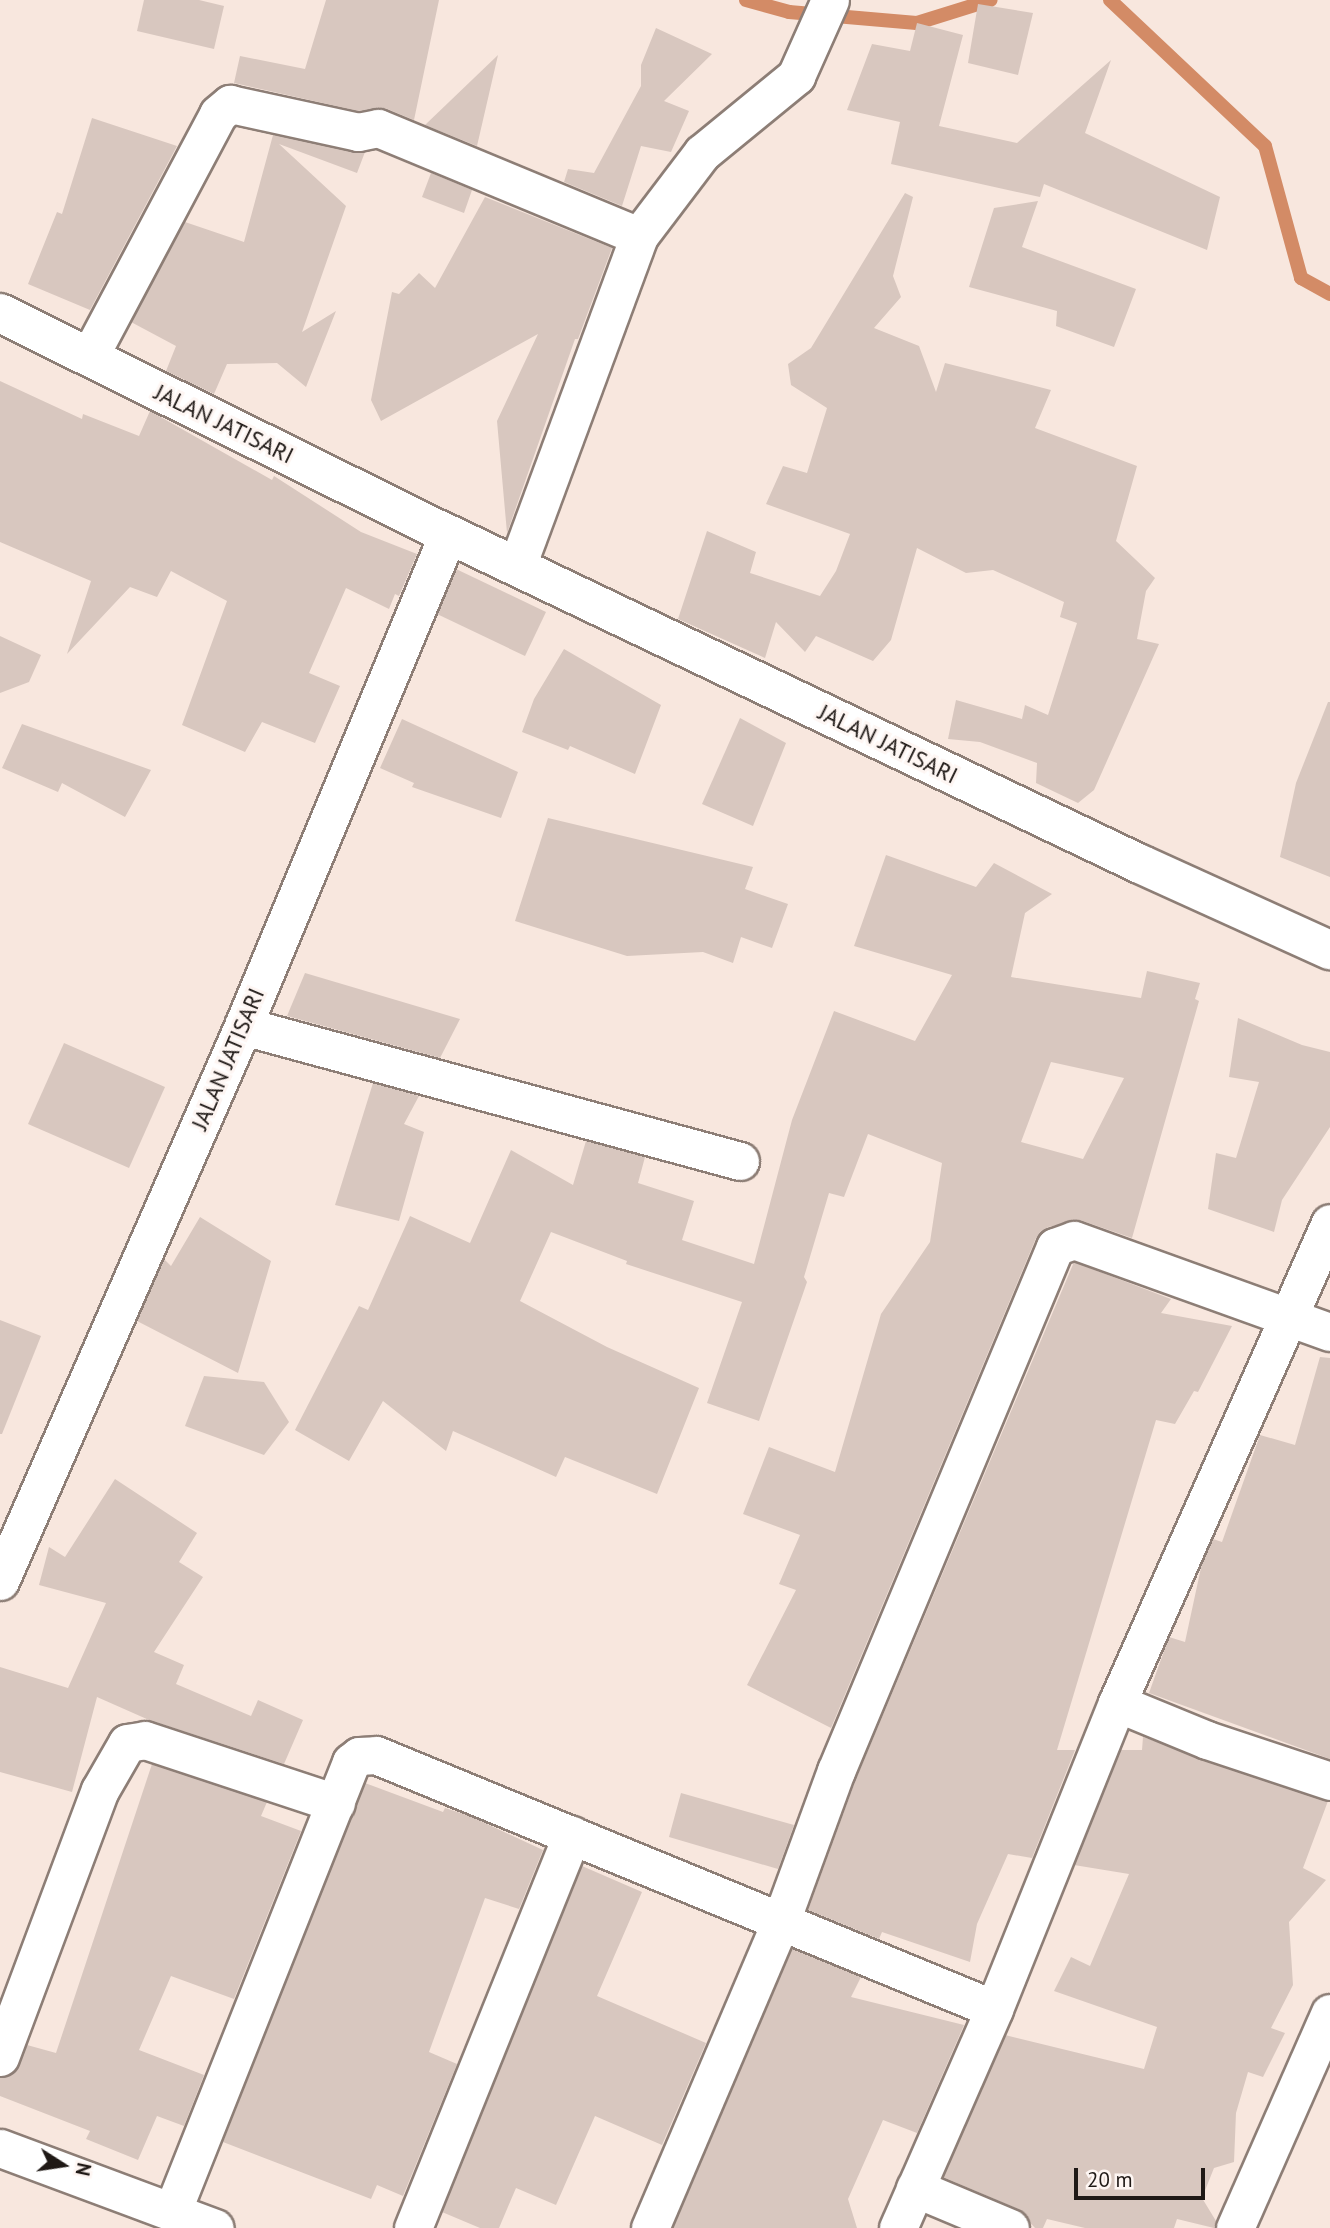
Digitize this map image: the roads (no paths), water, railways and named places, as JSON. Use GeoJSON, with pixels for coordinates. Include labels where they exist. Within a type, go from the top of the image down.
{"type":"FeatureCollection","features":[{"type":"Feature","properties":{"kind":"street"},"geometry":{"type":"LineString","coordinates":[[517,566],[639,236],[702,153],[796,76],[829,1]]}},
{"type":"Feature","properties":{"kind":"street"},"geometry":{"type":"LineString","coordinates":[[89,358],[218,114],[230,104],[358,132],[378,128],[639,236]]}},
{"type":"Feature","properties":{"kind":"street","name":"JALAN JATISARI"},"geometry":{"type":"LineString","coordinates":[[0,313],[448,534],[1140,864],[1330,950]]}},
{"type":"Feature","properties":{"kind":"street","name":"JALAN JATISARI"},"geometry":{"type":"LineString","coordinates":[[0,1581],[243,1026],[448,534]]}},
{"type":"Feature","properties":{"kind":"street"},"geometry":{"type":"LineString","coordinates":[[243,1026],[740,1161]]}},
{"type":"Feature","properties":{"kind":"street"},"geometry":{"type":"LineString","coordinates":[[898,2228],[994,2009],[1117,1703],[1330,1223]]}},
{"type":"Feature","properties":{"kind":"street"},"geometry":{"type":"LineString","coordinates":[[650,2228],[781,1921],[836,1770],[1055,1247],[1074,1240],[1330,1332]]}},
{"type":"Feature","properties":{"kind":"street"},"geometry":{"type":"LineString","coordinates":[[1117,1703],[1330,1782]]}},
{"type":"Feature","properties":{"kind":"street"},"geometry":{"type":"LineString","coordinates":[[0,2057],[100,1790],[127,1743],[145,1740],[336,1803]]}},
{"type":"Feature","properties":{"kind":"street"},"geometry":{"type":"LineString","coordinates":[[166,2220],[351,1762],[359,1756],[376,1755],[994,2009]]}},
{"type":"Feature","properties":{"kind":"street"},"geometry":{"type":"LineString","coordinates":[[412,2228],[572,1835]]}},
{"type":"Feature","properties":{"kind":"street"},"geometry":{"type":"LineString","coordinates":[[1235,2228],[1330,2013]]}},
{"type":"Feature","properties":{"kind":"street"},"geometry":{"type":"LineString","coordinates":[[0,2148],[166,2220]]}},
{"type":"Feature","properties":{"kind":"street"},"geometry":{"type":"LineString","coordinates":[[0,2168],[166,2220],[215,2228]]}},
{"type":"Feature","properties":{"kind":"street"},"geometry":{"type":"LineString","coordinates":[[915,2188],[1010,2228]]}},
{"type":"Feature","properties":{"kind":"waterway"},"geometry":{"type":"LineString","coordinates":[[746,0],[789,12],[917,23],[991,0]]}},
{"type":"Feature","properties":{"kind":"waterway"},"geometry":{"type":"LineString","coordinates":[[1110,0],[1265,146],[1301,278],[1330,294]]}}]}
